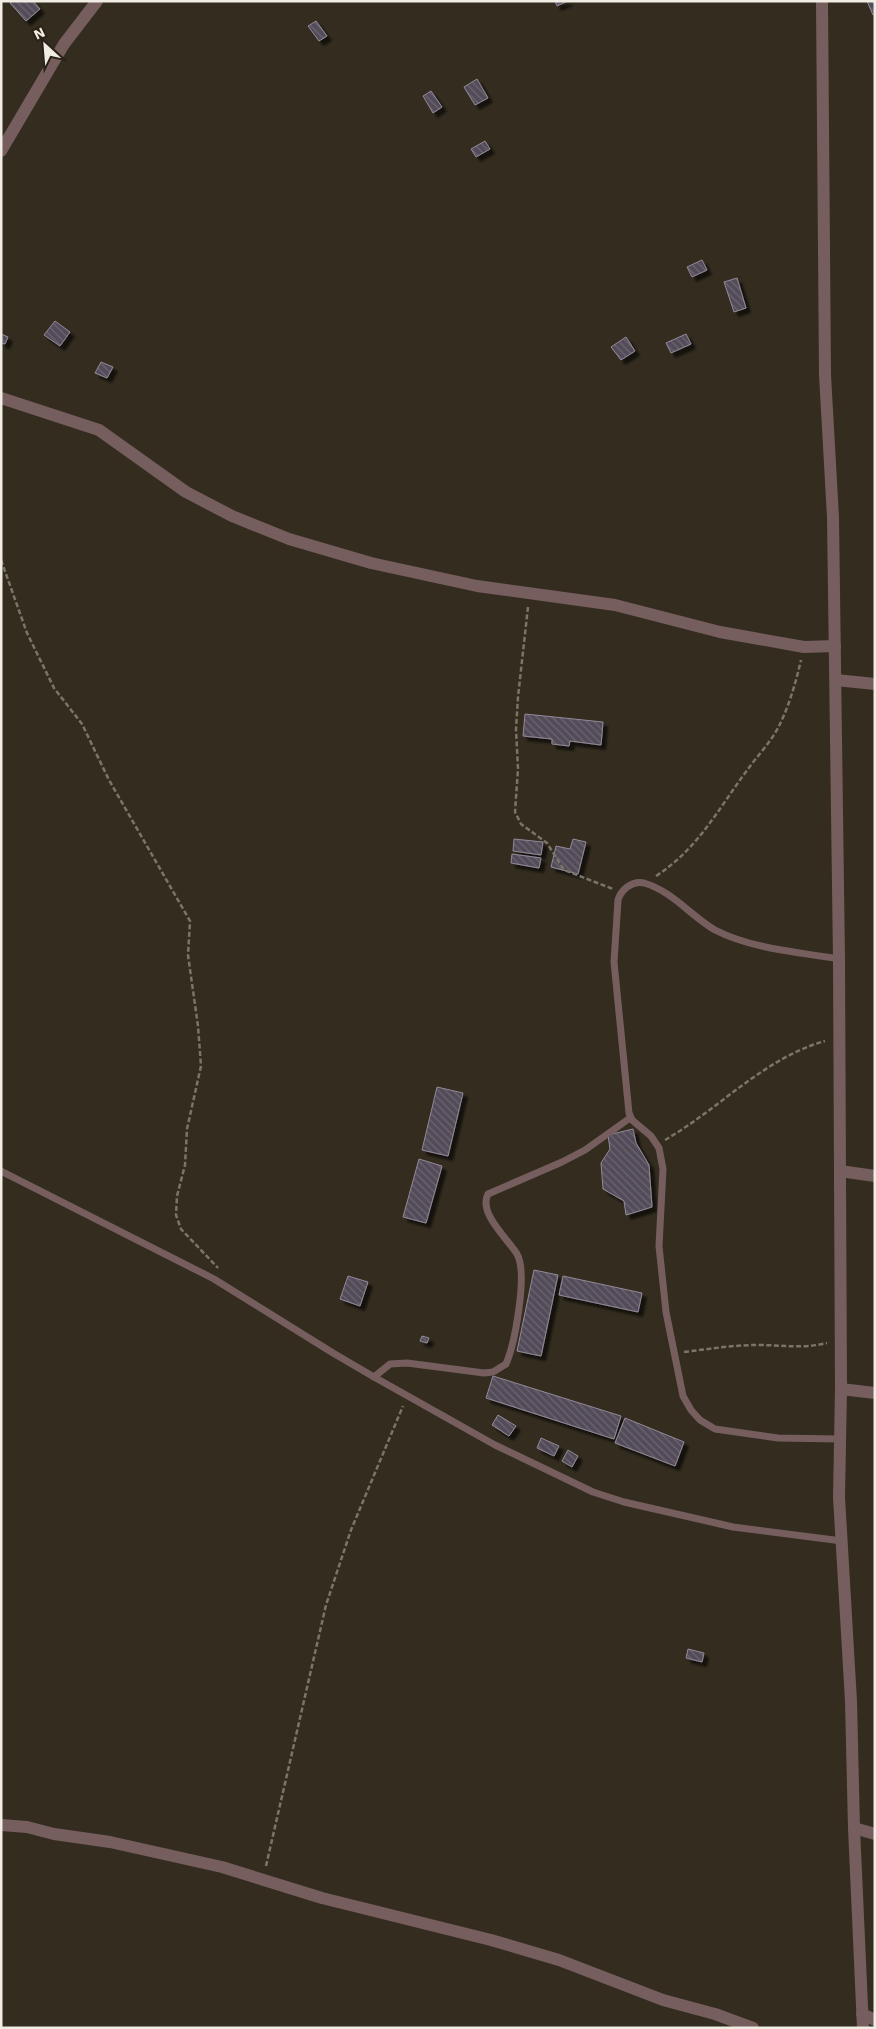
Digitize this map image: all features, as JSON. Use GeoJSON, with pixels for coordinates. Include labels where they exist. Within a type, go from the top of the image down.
{"type":"FeatureCollection","features":[{"type":"Feature","properties":{"kind":"street"},"geometry":{"type":"LineString","coordinates":[[1,151],[64,44],[97,1]]}},
{"type":"Feature","properties":{"kind":"street"},"geometry":{"type":"LineString","coordinates":[[822,1],[825,375],[833,518],[836,680],[840,1032],[841,1389],[839,1439],[863,2028]]}},
{"type":"Feature","properties":{"kind":"street"},"geometry":{"type":"LineString","coordinates":[[1,398],[99,430],[186,492],[232,516],[289,539],[371,563],[477,586],[614,605],[720,632],[804,647],[835,646]]}},
{"type":"Feature","properties":{"kind":"street"},"geometry":{"type":"LineString","coordinates":[[836,680],[875,684]]}},
{"type":"Feature","properties":{"kind":"street"},"geometry":{"type":"LineString","coordinates":[[840,1171],[875,1176]]}},
{"type":"Feature","properties":{"kind":"street"},"geometry":{"type":"LineString","coordinates":[[841,1389],[875,1393]]}},
{"type":"Feature","properties":{"kind":"street"},"geometry":{"type":"LineString","coordinates":[[1,1825],[27,1827],[110,1842],[222,1867],[322,1898],[522,1948],[581,1967],[663,2000],[715,2014],[753,2028]]}},
{"type":"Feature","properties":{"kind":"street"},"geometry":{"type":"LineString","coordinates":[[854,1828],[875,1834]]}},
{"type":"Feature","properties":{"kind":"street"},"geometry":{"type":"LineString","coordinates":[[862,2014],[875,2020]]}},
{"type":"Feature","properties":{"kind":"lane"},"geometry":{"type":"LineString","coordinates":[[839,959],[744,941],[715,930],[673,899],[644,883],[633,884],[621,893],[618,900],[615,922],[614,962],[630,1118],[651,1136],[659,1148],[663,1170],[659,1246],[666,1312],[683,1396],[691,1410],[700,1420],[715,1429],[778,1438],[839,1439]]}},
{"type":"Feature","properties":{"kind":"lane"},"geometry":{"type":"LineString","coordinates":[[374,1377],[390,1364],[406,1363],[484,1373],[493,1372],[506,1364],[518,1321],[520,1298],[519,1262],[517,1254],[487,1210],[486,1198],[488,1194],[585,1150],[630,1118]]}},
{"type":"Feature","properties":{"kind":"lane"},"geometry":{"type":"LineString","coordinates":[[1,1171],[214,1279],[374,1377],[536,1466],[593,1492],[624,1502],[733,1527],[842,1541]]}},
{"type":"Feature","properties":{"kind":"path"},"geometry":{"type":"LineString","coordinates":[[1,560],[28,633],[54,688],[82,724],[109,780],[190,921],[188,955],[198,1026],[201,1066],[187,1130],[185,1165],[177,1196],[176,1215],[181,1229],[223,1271]]}},
{"type":"Feature","properties":{"kind":"path"},"geometry":{"type":"LineString","coordinates":[[530,593],[520,667],[516,729],[518,769],[515,812],[521,824],[546,843],[564,870],[578,877],[608,886],[621,893]]}},
{"type":"Feature","properties":{"kind":"path"},"geometry":{"type":"LineString","coordinates":[[644,883],[675,864],[699,838],[765,747],[779,725],[797,677],[804,647]]}},
{"type":"Feature","properties":{"kind":"path"},"geometry":{"type":"LineString","coordinates":[[657,1144],[692,1123],[774,1064],[789,1055],[828,1040],[840,1032]]}},
{"type":"Feature","properties":{"kind":"path"},"geometry":{"type":"LineString","coordinates":[[674,1353],[724,1346],[810,1347],[841,1340]]}},
{"type":"Feature","properties":{"kind":"path"},"geometry":{"type":"LineString","coordinates":[[263,1880],[326,1605],[351,1530],[407,1395]]}},
{"type":"Feature","properties":{"kind":"building"},"geometry":{"type":"Polygon","coordinates":[[[12,1],[33,1],[40,9],[26,21],[10,3],[12,1]]]}},
{"type":"Feature","properties":{"kind":"building"},"geometry":{"type":"Polygon","coordinates":[[[555,1],[568,1],[557,6],[555,1]]]}},
{"type":"Feature","properties":{"kind":"building"},"geometry":{"type":"Polygon","coordinates":[[[867,1],[875,1],[875,14],[873,15],[867,1]]]}},
{"type":"Feature","properties":{"kind":"building"},"geometry":{"type":"Polygon","coordinates":[[[316,21],[327,36],[319,41],[308,26],[316,21]]]}},
{"type":"Feature","properties":{"kind":"building"},"geometry":{"type":"Polygon","coordinates":[[[477,79],[488,98],[475,105],[464,87],[477,79]]]}},
{"type":"Feature","properties":{"kind":"building"},"geometry":{"type":"Polygon","coordinates":[[[431,91],[442,107],[433,113],[423,96],[431,91]]]}},
{"type":"Feature","properties":{"kind":"building"},"geometry":{"type":"Polygon","coordinates":[[[485,141],[490,149],[476,157],[471,149],[485,141]]]}},
{"type":"Feature","properties":{"kind":"building"},"geometry":{"type":"Polygon","coordinates":[[[702,260],[707,270],[692,277],[687,267],[702,260]]]}},
{"type":"Feature","properties":{"kind":"building"},"geometry":{"type":"Polygon","coordinates":[[[737,278],[746,308],[734,312],[724,282],[737,278]]]}},
{"type":"Feature","properties":{"kind":"building"},"geometry":{"type":"Polygon","coordinates":[[[55,321],[70,332],[60,346],[44,335],[55,321]]]}},
{"type":"Feature","properties":{"kind":"building"},"geometry":{"type":"Polygon","coordinates":[[[1,334],[8,337],[5,344],[1,343],[1,334]]]}},
{"type":"Feature","properties":{"kind":"building"},"geometry":{"type":"Polygon","coordinates":[[[686,334],[691,344],[671,353],[666,343],[686,334]]]}},
{"type":"Feature","properties":{"kind":"building"},"geometry":{"type":"Polygon","coordinates":[[[626,337],[635,351],[621,360],[611,347],[626,337]]]}},
{"type":"Feature","properties":{"kind":"building"},"geometry":{"type":"Polygon","coordinates":[[[101,362],[113,367],[107,378],[95,373],[101,362]]]}},
{"type":"Feature","properties":{"kind":"building"},"geometry":{"type":"Polygon","coordinates":[[[525,714],[603,722],[601,745],[570,741],[569,746],[552,744],[552,739],[523,736],[525,714]]]}},
{"type":"Feature","properties":{"kind":"building"},"geometry":{"type":"Polygon","coordinates":[[[514,839],[543,842],[541,855],[513,851],[514,839]]]}},
{"type":"Feature","properties":{"kind":"building"},"geometry":{"type":"Polygon","coordinates":[[[573,839],[586,842],[578,874],[551,867],[556,846],[570,849],[573,839]]]}},
{"type":"Feature","properties":{"kind":"building"},"geometry":{"type":"Polygon","coordinates":[[[512,854],[541,858],[539,868],[511,863],[512,854]]]}},
{"type":"Feature","properties":{"kind":"building"},"geometry":{"type":"Polygon","coordinates":[[[437,1087],[463,1093],[448,1156],[422,1150],[437,1087]]]}},
{"type":"Feature","properties":{"kind":"building"},"geometry":{"type":"Polygon","coordinates":[[[633,1129],[636,1143],[649,1165],[652,1207],[626,1215],[624,1201],[603,1189],[601,1163],[610,1149],[608,1135],[633,1129]]]}},
{"type":"Feature","properties":{"kind":"building"},"geometry":{"type":"Polygon","coordinates":[[[419,1159],[442,1166],[426,1223],[403,1217],[419,1159]]]}},
{"type":"Feature","properties":{"kind":"building"},"geometry":{"type":"Polygon","coordinates":[[[534,1270],[558,1275],[541,1356],[517,1351],[534,1270]]]}},
{"type":"Feature","properties":{"kind":"building"},"geometry":{"type":"Polygon","coordinates":[[[348,1276],[368,1282],[360,1306],[340,1299],[348,1276]]]}},
{"type":"Feature","properties":{"kind":"building"},"geometry":{"type":"Polygon","coordinates":[[[563,1276],[642,1293],[638,1312],[559,1295],[563,1276]]]}},
{"type":"Feature","properties":{"kind":"building"},"geometry":{"type":"Polygon","coordinates":[[[422,1336],[429,1338],[427,1343],[420,1341],[422,1336]]]}},
{"type":"Feature","properties":{"kind":"building"},"geometry":{"type":"Polygon","coordinates":[[[493,1376],[621,1416],[614,1439],[486,1398],[493,1376]]]}},
{"type":"Feature","properties":{"kind":"building"},"geometry":{"type":"Polygon","coordinates":[[[498,1415],[516,1426],[509,1436],[492,1425],[498,1415]]]}},
{"type":"Feature","properties":{"kind":"building"},"geometry":{"type":"Polygon","coordinates":[[[625,1418],[684,1442],[675,1466],[615,1443],[625,1418]]]}},
{"type":"Feature","properties":{"kind":"building"},"geometry":{"type":"Polygon","coordinates":[[[541,1438],[559,1446],[554,1456],[537,1448],[541,1438]]]}},
{"type":"Feature","properties":{"kind":"building"},"geometry":{"type":"Polygon","coordinates":[[[568,1450],[578,1456],[572,1467],[562,1461],[568,1450]]]}},
{"type":"Feature","properties":{"kind":"building"},"geometry":{"type":"Polygon","coordinates":[[[688,1649],[704,1653],[702,1662],[686,1658],[688,1649]]]}}]}
